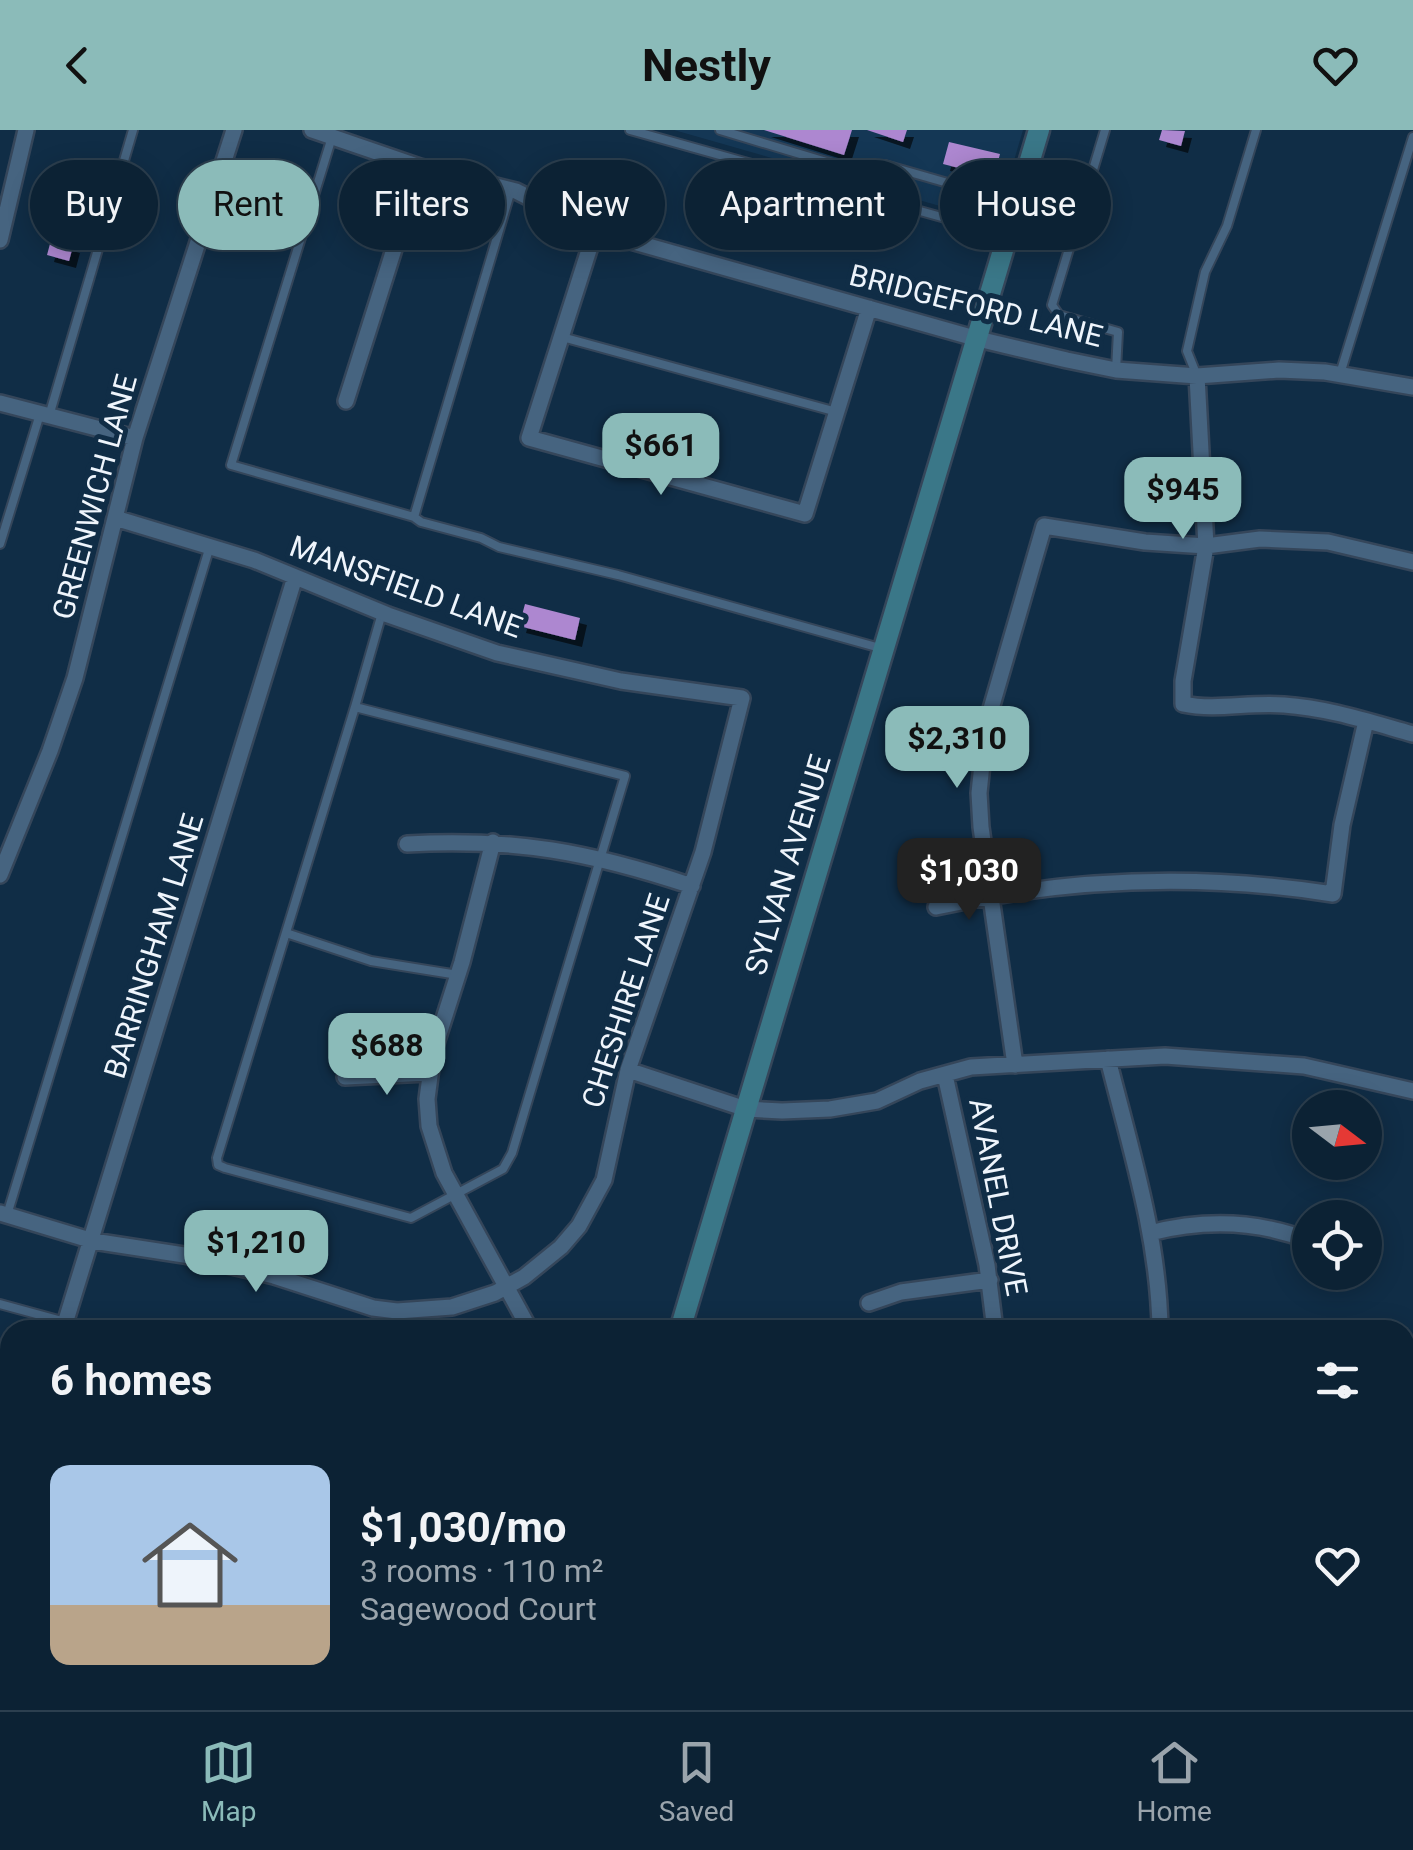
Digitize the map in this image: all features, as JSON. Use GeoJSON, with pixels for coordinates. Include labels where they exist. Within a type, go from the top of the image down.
{"type":"FeatureCollection","features":[{"type":"Feature","properties":{"kind":"main road","name":"SYLVAN AVENUE"},"geometry":{"type":"LineString","coordinates":[[1030,160],[1039,130]]}},
{"type":"Feature","properties":{"kind":"main road","name":"SYLVAN AVENUE"},"geometry":{"type":"LineString","coordinates":[[683,1320],[1005,250]]}},
{"type":"Feature","properties":{"kind":"street"},"geometry":{"type":"LineString","coordinates":[[0,240],[5,200],[26,130]]}},
{"type":"Feature","properties":{"kind":"street","name":"GREENWICH LANE"},"geometry":{"type":"LineString","coordinates":[[0,876],[75,678],[135,438],[234,130]]}},
{"type":"Feature","properties":{"kind":"street","name":"BRIDGEFORD LANE"},"geometry":{"type":"LineString","coordinates":[[312,130],[399,160]]}},
{"type":"Feature","properties":{"kind":"street","name":"BRIDGEFORD LANE"},"geometry":{"type":"LineString","coordinates":[[505,188],[525,196]]}},
{"type":"Feature","properties":{"kind":"street"},"geometry":{"type":"LineString","coordinates":[[346,402],[394,250]]}},
{"type":"Feature","properties":{"kind":"street"},"geometry":{"type":"LineString","coordinates":[[589,250],[530,438],[805,514],[868,308]]}},
{"type":"Feature","properties":{"kind":"street","name":"BRIDGEFORD LANE"},"geometry":{"type":"LineString","coordinates":[[662,250],[978,339],[1116,370],[1197,376],[1279,370],[1340,374],[1413,386]]}},
{"type":"Feature","properties":{"kind":"street"},"geometry":{"type":"LineString","coordinates":[[1197,376],[1206,546],[1183,682],[1183,704],[1210,709],[1241,705],[1304,707],[1413,734]]}},
{"type":"Feature","properties":{"kind":"street"},"geometry":{"type":"LineString","coordinates":[[0,404],[135,438]]}},
{"type":"Feature","properties":{"kind":"street","name":"MANSFIELD LANE"},"geometry":{"type":"LineString","coordinates":[[115,518],[210,546],[443,636],[516,657],[621,681],[742,698]]}},
{"type":"Feature","properties":{"kind":"street"},"geometry":{"type":"LineString","coordinates":[[1015,1065],[982,826],[981,760],[986,726],[1044,526],[1094,536],[1206,546],[1291,538],[1328,542],[1413,562]]}},
{"type":"Feature","properties":{"kind":"street","name":"BARRINGHAM LANE"},"geometry":{"type":"LineString","coordinates":[[66,1320],[294,577]]}},
{"type":"Feature","properties":{"kind":"street","name":"CHESHIRE LANE"},"geometry":{"type":"LineString","coordinates":[[4,1214],[93,1240],[184,1255],[274,1276],[373,1308],[397,1311],[452,1307],[507,1287],[544,1264],[562,1247],[592,1205],[604,1180],[628,1070],[692,886],[724,778],[742,698]]}},
{"type":"Feature","properties":{"kind":"street"},"geometry":{"type":"LineString","coordinates":[[936,907],[1046,886],[1156,879],[1241,882],[1333,894],[1342,825],[1366,721]]}},
{"type":"Feature","properties":{"kind":"street"},"geometry":{"type":"LineString","coordinates":[[493,842],[428,1074],[429,1126],[434,1150],[456,1196],[525,1320]]}},
{"type":"Feature","properties":{"kind":"street"},"geometry":{"type":"LineString","coordinates":[[408,844],[537,845],[602,858],[692,886]]}},
{"type":"Feature","properties":{"kind":"street"},"geometry":{"type":"LineString","coordinates":[[628,1070],[746,1109],[830,1109],[877,1100],[920,1081],[971,1068],[1166,1056],[1261,1061],[1344,1074],[1413,1091]]}},
{"type":"Feature","properties":{"kind":"street"},"geometry":{"type":"LineString","coordinates":[[1108,1059],[1150,1233],[1159,1320]]}},
{"type":"Feature","properties":{"kind":"street"},"geometry":{"type":"LineString","coordinates":[[344,1077],[428,1074]]}},
{"type":"Feature","properties":{"kind":"street","name":"AVANEL DRIVE"},"geometry":{"type":"LineString","coordinates":[[945,1075],[990,1280],[993,1320]]}},
{"type":"Feature","properties":{"kind":"street"},"geometry":{"type":"LineString","coordinates":[[1150,1233],[1189,1224],[1224,1222],[1292,1235]]}},
{"type":"Feature","properties":{"kind":"street"},"geometry":{"type":"LineString","coordinates":[[869,1303],[901,1292],[990,1280]]}},
{"type":"Feature","properties":{"kind":"lane"},"geometry":{"type":"LineString","coordinates":[[0,544],[133,130]]}},
{"type":"Feature","properties":{"kind":"lane"},"geometry":{"type":"LineString","coordinates":[[630,130],[940,217]]}},
{"type":"Feature","properties":{"kind":"lane"},"geometry":{"type":"LineString","coordinates":[[720,130],[850,169],[885,165],[940,181]]}},
{"type":"Feature","properties":{"kind":"lane"},"geometry":{"type":"LineString","coordinates":[[1105,130],[1052,306],[1059,315],[1118,332],[1116,370]]}},
{"type":"Feature","properties":{"kind":"lane"},"geometry":{"type":"LineString","coordinates":[[1197,376],[1187,351],[1205,272],[1227,226],[1256,130]]}},
{"type":"Feature","properties":{"kind":"lane"},"geometry":{"type":"LineString","coordinates":[[332,137],[231,465],[414,517],[500,547],[885,649]]}},
{"type":"Feature","properties":{"kind":"lane"},"geometry":{"type":"LineString","coordinates":[[1340,374],[1413,137]]}},
{"type":"Feature","properties":{"kind":"lane"},"geometry":{"type":"LineString","coordinates":[[414,517],[512,190]]}},
{"type":"Feature","properties":{"kind":"lane"},"geometry":{"type":"LineString","coordinates":[[562,336],[837,412]]}},
{"type":"Feature","properties":{"kind":"lane"},"geometry":{"type":"LineString","coordinates":[[4,1214],[210,546]]}},
{"type":"Feature","properties":{"kind":"lane"},"geometry":{"type":"LineString","coordinates":[[355,707],[625,776],[512,1154],[503,1169],[411,1218],[218,1165],[217,1158],[382,612]]}},
{"type":"Feature","properties":{"kind":"lane"},"geometry":{"type":"LineString","coordinates":[[286,933],[371,960],[458,975]]}},
{"type":"Feature","properties":{"kind":"lane"},"geometry":{"type":"LineString","coordinates":[[0,1304],[47,1320]]}},
{"type":"Feature","properties":{"kind":"shaded area"},"geometry":{"type":"Polygon","coordinates":[[[674,130],[1023,130],[1014,160],[940,160],[940,206],[920,200],[920,160],[779,160],[674,130]]]}},
{"type":"Feature","properties":{"kind":"building"},"geometry":{"type":"Polygon","coordinates":[[[764,130],[852,130],[844,155],[764,130]]]}},
{"type":"Feature","properties":{"kind":"building"},"geometry":{"type":"Polygon","coordinates":[[[867,130],[907,130],[903,142],[867,130]]]}},
{"type":"Feature","properties":{"kind":"building"},"geometry":{"type":"Polygon","coordinates":[[[1162,130],[1185,131],[1181,146],[1159,140],[1162,130]]]}},
{"type":"Feature","properties":{"kind":"building"},"geometry":{"type":"Polygon","coordinates":[[[949,142],[1000,154],[998,160],[944,160],[949,142]]]}},
{"type":"Feature","properties":{"kind":"building"},"geometry":{"type":"Polygon","coordinates":[[[48,250],[72,250],[69,261],[47,255],[48,250]]]}},
{"type":"Feature","properties":{"kind":"building"},"geometry":{"type":"Polygon","coordinates":[[[525,604],[580,618],[575,640],[519,626],[525,604]]]}}]}
